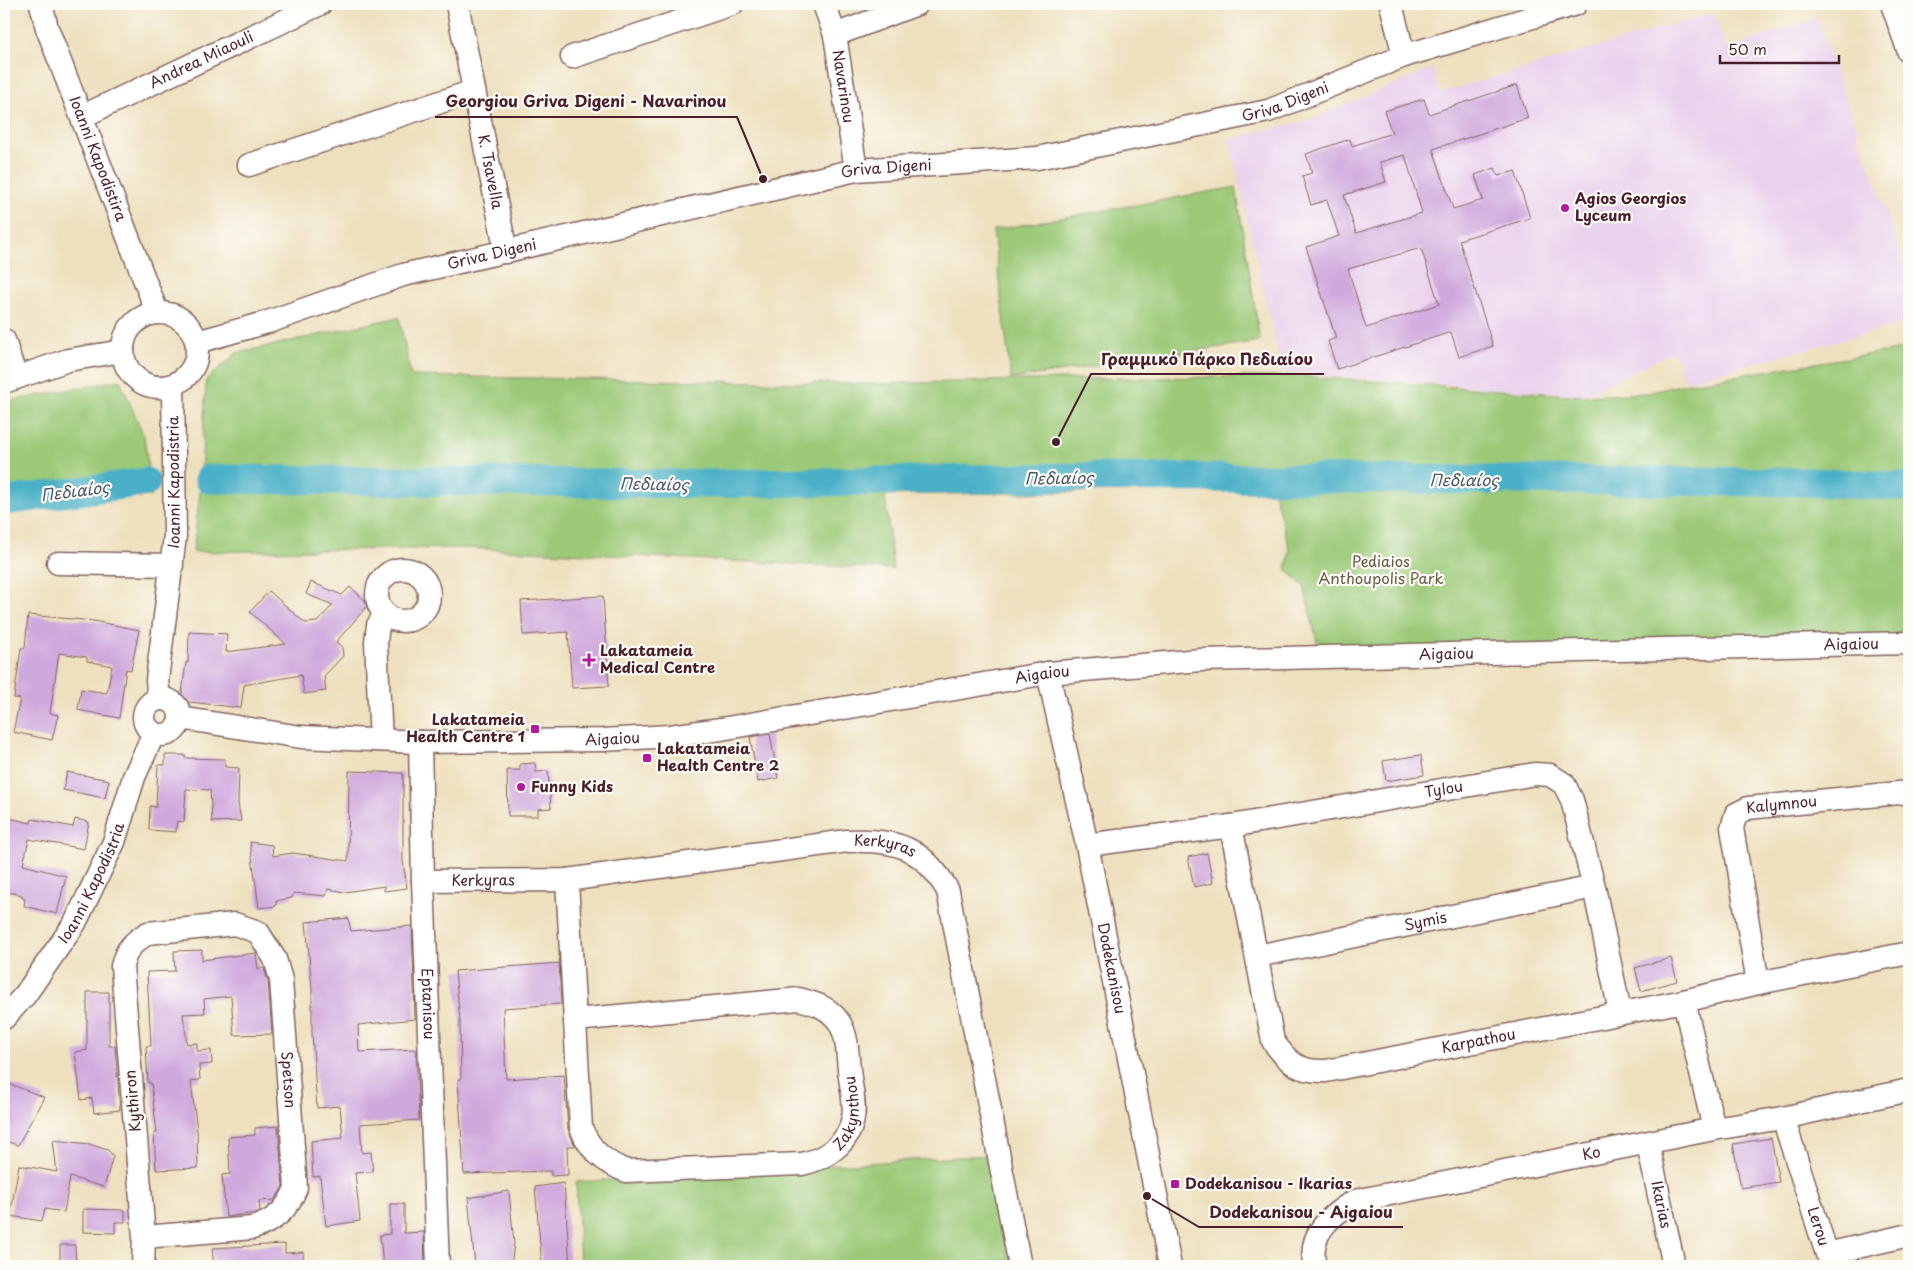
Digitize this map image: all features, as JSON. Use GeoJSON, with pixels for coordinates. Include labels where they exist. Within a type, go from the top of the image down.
{"type":"FeatureCollection","features":[{"type":"Feature","properties":{"kind":"street","name":"Ioanni Kapodistira"},"geometry":{"type":"LineString","coordinates":[[41,4],[47,28],[157,312]]}},
{"type":"Feature","properties":{"kind":"street","name":"Andrea Miaouli"},"geometry":{"type":"LineString","coordinates":[[82,116],[320,4]]}},
{"type":"Feature","properties":{"kind":"street","name":"K. Tsavella"},"geometry":{"type":"LineString","coordinates":[[457,4],[506,252]]}},
{"type":"Feature","properties":{"kind":"street"},"geometry":{"type":"LineString","coordinates":[[572,57],[732,4]]}},
{"type":"Feature","properties":{"kind":"street","name":"Navarinou"},"geometry":{"type":"LineString","coordinates":[[824,4],[835,35],[856,170]]}},
{"type":"Feature","properties":{"kind":"street"},"geometry":{"type":"LineString","coordinates":[[835,35],[917,4]]}},
{"type":"Feature","properties":{"kind":"street"},"geometry":{"type":"LineString","coordinates":[[1391,4],[1404,56]]}},
{"type":"Feature","properties":{"kind":"street","name":"Griva Digeni"},"geometry":{"type":"LineString","coordinates":[[197,342],[268,322],[403,275],[856,170],[1037,158],[1268,111],[1404,56],[1576,4]]}},
{"type":"Feature","properties":{"kind":"street"},"geometry":{"type":"LineString","coordinates":[[1892,4],[1909,52]]}},
{"type":"Feature","properties":{"kind":"street"},"geometry":{"type":"LineString","coordinates":[[249,164],[474,91]]}},
{"type":"Feature","properties":{"kind":"street"},"geometry":{"type":"LineString","coordinates":[[157,312],[169,313],[180,318],[189,326],[197,342],[198,355],[193,369],[187,377],[173,385],[151,386],[137,379],[129,371],[123,350],[128,330],[136,321],[157,312]]}},
{"type":"Feature","properties":{"kind":"street"},"geometry":{"type":"LineString","coordinates":[[4,340],[10,380],[68,360],[123,350]]}},
{"type":"Feature","properties":{"kind":"street","name":"Ioanni Kapodistria"},"geometry":{"type":"LineString","coordinates":[[159,699],[157,680],[175,536],[173,385]]}},
{"type":"Feature","properties":{"kind":"street"},"geometry":{"type":"LineString","coordinates":[[58,563],[172,565]]}},
{"type":"Feature","properties":{"kind":"street"},"geometry":{"type":"LineString","coordinates":[[381,740],[376,642],[378,625],[386,614]]}},
{"type":"Feature","properties":{"kind":"street","name":"Aigaiou"},"geometry":{"type":"LineString","coordinates":[[180,718],[301,737],[420,742],[603,740],[670,736],[722,730],[1048,673],[1201,660],[1909,643]]}},
{"type":"Feature","properties":{"kind":"street","name":"Dodekanisou"},"geometry":{"type":"LineString","coordinates":[[1048,673],[1087,845],[1170,1266]]}},
{"type":"Feature","properties":{"kind":"street"},"geometry":{"type":"LineString","coordinates":[[159,699],[173,702],[180,712],[176,729],[165,734],[154,732],[146,724],[145,712],[151,703],[159,699]]}},
{"type":"Feature","properties":{"kind":"street","name":"Ioanni Kapodistria"},"geometry":{"type":"LineString","coordinates":[[4,1018],[25,995],[75,923],[114,842],[134,777],[154,732]]}},
{"type":"Feature","properties":{"kind":"street","name":"Eptanisou"},"geometry":{"type":"LineString","coordinates":[[420,742],[423,881],[438,1266]]}},
{"type":"Feature","properties":{"kind":"street","name":"Tylou"},"geometry":{"type":"LineString","coordinates":[[1087,845],[1231,826],[1535,774],[1550,775],[1564,784],[1572,800],[1594,887],[1620,1012]]}},
{"type":"Feature","properties":{"kind":"street","name":"Kalymnou"},"geometry":{"type":"LineString","coordinates":[[1758,983],[1732,828],[1736,814],[1748,808],[1909,792]]}},
{"type":"Feature","properties":{"kind":"street","name":"Karpathou"},"geometry":{"type":"LineString","coordinates":[[1231,826],[1273,1042],[1284,1057],[1295,1066],[1310,1072],[1326,1071],[1684,1001],[1758,983],[1909,954]]}},
{"type":"Feature","properties":{"kind":"street","name":"Kerkyras"},"geometry":{"type":"LineString","coordinates":[[423,881],[567,880],[847,841],[888,841],[903,846],[924,859],[939,875],[948,891],[1020,1266]]}},
{"type":"Feature","properties":{"kind":"street","name":"Zakynthou"},"geometry":{"type":"LineString","coordinates":[[567,880],[581,1128],[588,1143],[598,1156],[612,1166],[626,1171],[802,1164],[818,1160],[834,1149],[849,1131],[853,1117],[846,1041],[843,1029],[835,1017],[819,1004],[799,999],[575,1020]]}},
{"type":"Feature","properties":{"kind":"street","name":"Symis"},"geometry":{"type":"LineString","coordinates":[[1257,956],[1594,887]]}},
{"type":"Feature","properties":{"kind":"street","name":"Spetson"},"geometry":{"type":"LineString","coordinates":[[136,939],[148,933],[235,924],[258,932],[275,959],[281,980],[296,1188],[291,1202],[268,1223],[253,1228],[144,1237]]}},
{"type":"Feature","properties":{"kind":"street","name":"Kythiron"},"geometry":{"type":"LineString","coordinates":[[136,939],[126,952],[122,966],[144,1237],[143,1266]]}},
{"type":"Feature","properties":{"kind":"street"},"geometry":{"type":"LineString","coordinates":[[1684,1001],[1714,1129]]}},
{"type":"Feature","properties":{"kind":"street","name":"Ko"},"geometry":{"type":"LineString","coordinates":[[1315,1266],[1313,1257],[1316,1237],[1324,1224],[1339,1210],[1355,1201],[1648,1144],[1714,1129],[1783,1118],[1909,1090]]}},
{"type":"Feature","properties":{"kind":"street","name":"Lerou"},"geometry":{"type":"LineString","coordinates":[[1783,1118],[1827,1254],[1909,1235]]}},
{"type":"Feature","properties":{"kind":"street","name":"Ikarias"},"geometry":{"type":"LineString","coordinates":[[1648,1144],[1674,1266]]}},
{"type":"Feature","properties":{"kind":"shaded area","name":"Agios Georgios Lyceum"},"geometry":{"type":"Polygon","coordinates":[[[1714,13],[1726,49],[1817,18],[1909,277],[1909,322],[1686,381],[1673,352],[1584,395],[1282,372],[1229,139],[1309,120],[1433,68],[1440,93],[1714,13]]]}},
{"type":"Feature","properties":{"kind":"green space"},"geometry":{"type":"Polygon","coordinates":[[[1236,187],[1260,341],[1011,379],[993,230],[1236,187]]]}},
{"type":"Feature","properties":{"kind":"green space","name":"Pediaios Anthoupolis Park"},"geometry":{"type":"Polygon","coordinates":[[[399,317],[411,376],[872,384],[1301,376],[1583,396],[1647,393],[1684,384],[1909,348],[1909,637],[1320,654],[1304,587],[1286,569],[1290,551],[1273,489],[885,495],[893,569],[466,548],[193,552],[200,491],[206,380],[237,353],[399,317]]]}},
{"type":"Feature","properties":{"kind":"green space"},"geometry":{"type":"Polygon","coordinates":[[[120,380],[144,436],[152,496],[4,508],[4,402],[120,380]]]}},
{"type":"Feature","properties":{"kind":"green space"},"geometry":{"type":"Polygon","coordinates":[[[988,1155],[1009,1261],[900,1266],[580,1266],[576,1182],[988,1155]]]}},
{"type":"Feature","properties":{"kind":"building"},"geometry":{"type":"Polygon","coordinates":[[[1517,85],[1528,118],[1433,149],[1453,209],[1483,200],[1475,175],[1495,168],[1498,176],[1515,171],[1530,218],[1459,240],[1493,346],[1459,357],[1451,332],[1337,369],[1328,341],[1336,338],[1306,247],[1339,236],[1327,200],[1311,205],[1302,176],[1312,173],[1306,154],[1350,139],[1352,146],[1392,133],[1384,111],[1424,99],[1429,114],[1517,85]],[[1405,155],[1380,162],[1386,182],[1344,195],[1356,233],[1422,213],[1405,155]],[[1421,248],[1348,269],[1366,328],[1439,304],[1421,248]]]}},
{"type":"Feature","properties":{"kind":"building"},"geometry":{"type":"Polygon","coordinates":[[[311,582],[342,595],[350,587],[369,604],[336,642],[342,647],[343,656],[324,676],[326,691],[304,694],[301,675],[244,685],[241,708],[181,701],[186,662],[188,663],[189,632],[227,634],[226,652],[286,644],[250,612],[269,591],[305,623],[317,622],[333,605],[306,594],[311,582]]]}},
{"type":"Feature","properties":{"kind":"building","name":"Lakatameia Medical Centre"},"geometry":{"type":"Polygon","coordinates":[[[603,596],[609,686],[572,688],[568,632],[523,635],[521,601],[603,596]]]}},
{"type":"Feature","properties":{"kind":"building"},"geometry":{"type":"Polygon","coordinates":[[[28,615],[94,621],[139,630],[131,670],[126,669],[119,718],[78,710],[81,689],[107,693],[112,666],[87,661],[87,657],[59,653],[50,713],[58,715],[52,740],[13,732],[20,699],[14,698],[21,648],[25,648],[28,615]]]}},
{"type":"Feature","properties":{"kind":"building"},"geometry":{"type":"Polygon","coordinates":[[[770,734],[778,778],[758,782],[750,737],[770,734]]]}},
{"type":"Feature","properties":{"kind":"building"},"geometry":{"type":"Polygon","coordinates":[[[165,755],[185,755],[185,758],[225,759],[225,767],[239,768],[238,803],[241,821],[212,822],[210,790],[186,789],[184,822],[177,821],[176,832],[149,830],[150,806],[156,807],[158,765],[165,765],[165,755]]]}},
{"type":"Feature","properties":{"kind":"building"},"geometry":{"type":"Polygon","coordinates":[[[1421,755],[1424,775],[1386,781],[1383,761],[1421,755]]]}},
{"type":"Feature","properties":{"kind":"building","name":"Funny Kids"},"geometry":{"type":"Polygon","coordinates":[[[535,763],[536,772],[548,771],[551,808],[538,809],[538,816],[508,816],[507,770],[520,770],[520,764],[535,763]]]}},
{"type":"Feature","properties":{"kind":"building"},"geometry":{"type":"Polygon","coordinates":[[[349,771],[403,773],[403,861],[407,888],[384,891],[384,886],[345,892],[328,889],[326,896],[293,893],[292,898],[276,901],[276,906],[259,908],[250,842],[272,845],[273,856],[293,853],[348,861],[349,771]]]}},
{"type":"Feature","properties":{"kind":"building"},"geometry":{"type":"Polygon","coordinates":[[[67,772],[109,780],[105,798],[63,790],[67,772]]]}},
{"type":"Feature","properties":{"kind":"building"},"geometry":{"type":"Polygon","coordinates":[[[4,817],[31,823],[32,819],[73,827],[75,819],[89,822],[84,849],[29,839],[23,865],[66,876],[57,914],[24,906],[25,899],[22,898],[22,895],[4,891],[4,817]]]}},
{"type":"Feature","properties":{"kind":"building"},"geometry":{"type":"Polygon","coordinates":[[[1207,853],[1213,883],[1194,887],[1188,857],[1207,853]]]}},
{"type":"Feature","properties":{"kind":"building"},"geometry":{"type":"Polygon","coordinates":[[[348,918],[351,931],[412,926],[415,1019],[358,1025],[359,1052],[416,1049],[419,1120],[360,1124],[362,1153],[371,1152],[373,1172],[355,1173],[360,1221],[326,1226],[320,1176],[313,1177],[311,1141],[343,1138],[340,1106],[317,1108],[312,1033],[312,989],[306,922],[348,918]]]}},
{"type":"Feature","properties":{"kind":"building"},"geometry":{"type":"Polygon","coordinates":[[[202,950],[202,960],[256,953],[258,969],[264,968],[268,981],[272,1034],[234,1035],[231,996],[204,999],[205,1013],[183,1014],[187,1044],[197,1043],[197,1051],[211,1050],[212,1064],[199,1065],[200,1080],[191,1081],[197,1131],[198,1168],[156,1170],[154,1133],[157,1133],[151,1083],[148,1083],[146,1046],[151,1046],[147,972],[175,971],[174,951],[202,950]]]}},
{"type":"Feature","properties":{"kind":"building"},"geometry":{"type":"Polygon","coordinates":[[[1671,958],[1677,981],[1641,991],[1635,968],[1671,958]]]}},
{"type":"Feature","properties":{"kind":"building"},"geometry":{"type":"Polygon","coordinates":[[[559,963],[561,1004],[503,1008],[506,1079],[564,1075],[568,1129],[575,1146],[567,1146],[568,1175],[551,1176],[551,1171],[464,1174],[458,1080],[461,1079],[460,1021],[455,971],[559,963]]]}},
{"type":"Feature","properties":{"kind":"building"},"geometry":{"type":"Polygon","coordinates":[[[87,992],[109,992],[109,1046],[115,1046],[120,1110],[94,1113],[92,1098],[81,1100],[75,1052],[87,1050],[87,992]]]}},
{"type":"Feature","properties":{"kind":"building"},"geometry":{"type":"Polygon","coordinates":[[[4,1082],[44,1097],[18,1145],[4,1141],[4,1082]]]}},
{"type":"Feature","properties":{"kind":"building"},"geometry":{"type":"Polygon","coordinates":[[[278,1126],[283,1186],[278,1195],[274,1200],[259,1201],[260,1211],[256,1213],[226,1217],[222,1175],[230,1174],[228,1137],[255,1135],[255,1128],[278,1126]]]}},
{"type":"Feature","properties":{"kind":"building"},"geometry":{"type":"Polygon","coordinates":[[[1771,1138],[1779,1182],[1741,1188],[1733,1144],[1771,1138]]]}},
{"type":"Feature","properties":{"kind":"building"},"geometry":{"type":"Polygon","coordinates":[[[53,1140],[89,1144],[108,1150],[113,1156],[104,1187],[70,1177],[64,1212],[45,1209],[42,1221],[10,1216],[19,1165],[57,1172],[53,1140]]]}},
{"type":"Feature","properties":{"kind":"building"},"geometry":{"type":"Polygon","coordinates":[[[564,1183],[570,1266],[542,1266],[535,1187],[564,1183]]]}},
{"type":"Feature","properties":{"kind":"building"},"geometry":{"type":"Polygon","coordinates":[[[509,1191],[514,1244],[511,1266],[475,1266],[468,1198],[509,1191]]]}},
{"type":"Feature","properties":{"kind":"building"},"geometry":{"type":"Polygon","coordinates":[[[390,1204],[404,1204],[404,1233],[424,1232],[425,1266],[383,1266],[380,1235],[390,1234],[390,1204]]]}},
{"type":"Feature","properties":{"kind":"building"},"geometry":{"type":"Polygon","coordinates":[[[83,1209],[125,1210],[125,1222],[115,1222],[115,1233],[83,1232],[83,1209]]]}},
{"type":"Feature","properties":{"kind":"building"},"geometry":{"type":"Polygon","coordinates":[[[285,1244],[285,1253],[303,1252],[304,1266],[214,1266],[212,1248],[285,1244]]]}},
{"type":"Feature","properties":{"kind":"building"},"geometry":{"type":"Polygon","coordinates":[[[60,1245],[75,1245],[76,1266],[60,1266],[60,1245]]]}},
{"type":"Feature","properties":{"kind":"waterway","name":"Πεδιαίος"},"geometry":{"type":"LineString","coordinates":[[209,479],[702,484],[1081,477],[1808,482],[1909,487]]}},
{"type":"Feature","properties":{"kind":"waterway","name":"Πεδιαίος"},"geometry":{"type":"LineString","coordinates":[[4,501],[146,482]]}},
{"type":"Feature","properties":{"kind":"place","name":"Georgiou Griva Digeni - Navarinou"},"geometry":{"type":"Point","coordinates":[763,179]}},
{"type":"Feature","properties":{"kind":"place","name":"Agios Georgios Lyceum"},"geometry":{"type":"Point","coordinates":[1565,208]}},
{"type":"Feature","properties":{"kind":"place","name":"Γραμμικό Πάρκο Πεδιαίου"},"geometry":{"type":"Point","coordinates":[1056,442]}},
{"type":"Feature","properties":{"kind":"place","name":"Lakatameia Medical Centre"},"geometry":{"type":"Point","coordinates":[589,660]}},
{"type":"Feature","properties":{"kind":"place","name":"Lakatameia Health Centre 1"},"geometry":{"type":"Point","coordinates":[535,729]}},
{"type":"Feature","properties":{"kind":"place","name":"Lakatameia Health Centre 2"},"geometry":{"type":"Point","coordinates":[647,758]}},
{"type":"Feature","properties":{"kind":"place","name":"Funny Kids"},"geometry":{"type":"Point","coordinates":[521,787]}},
{"type":"Feature","properties":{"kind":"place","name":"Dodekanisou - Ikarias"},"geometry":{"type":"Point","coordinates":[1175,1184]}},
{"type":"Feature","properties":{"kind":"place","name":"Dodekanisou - Aigaiou"},"geometry":{"type":"Point","coordinates":[1147,1196]}}]}
